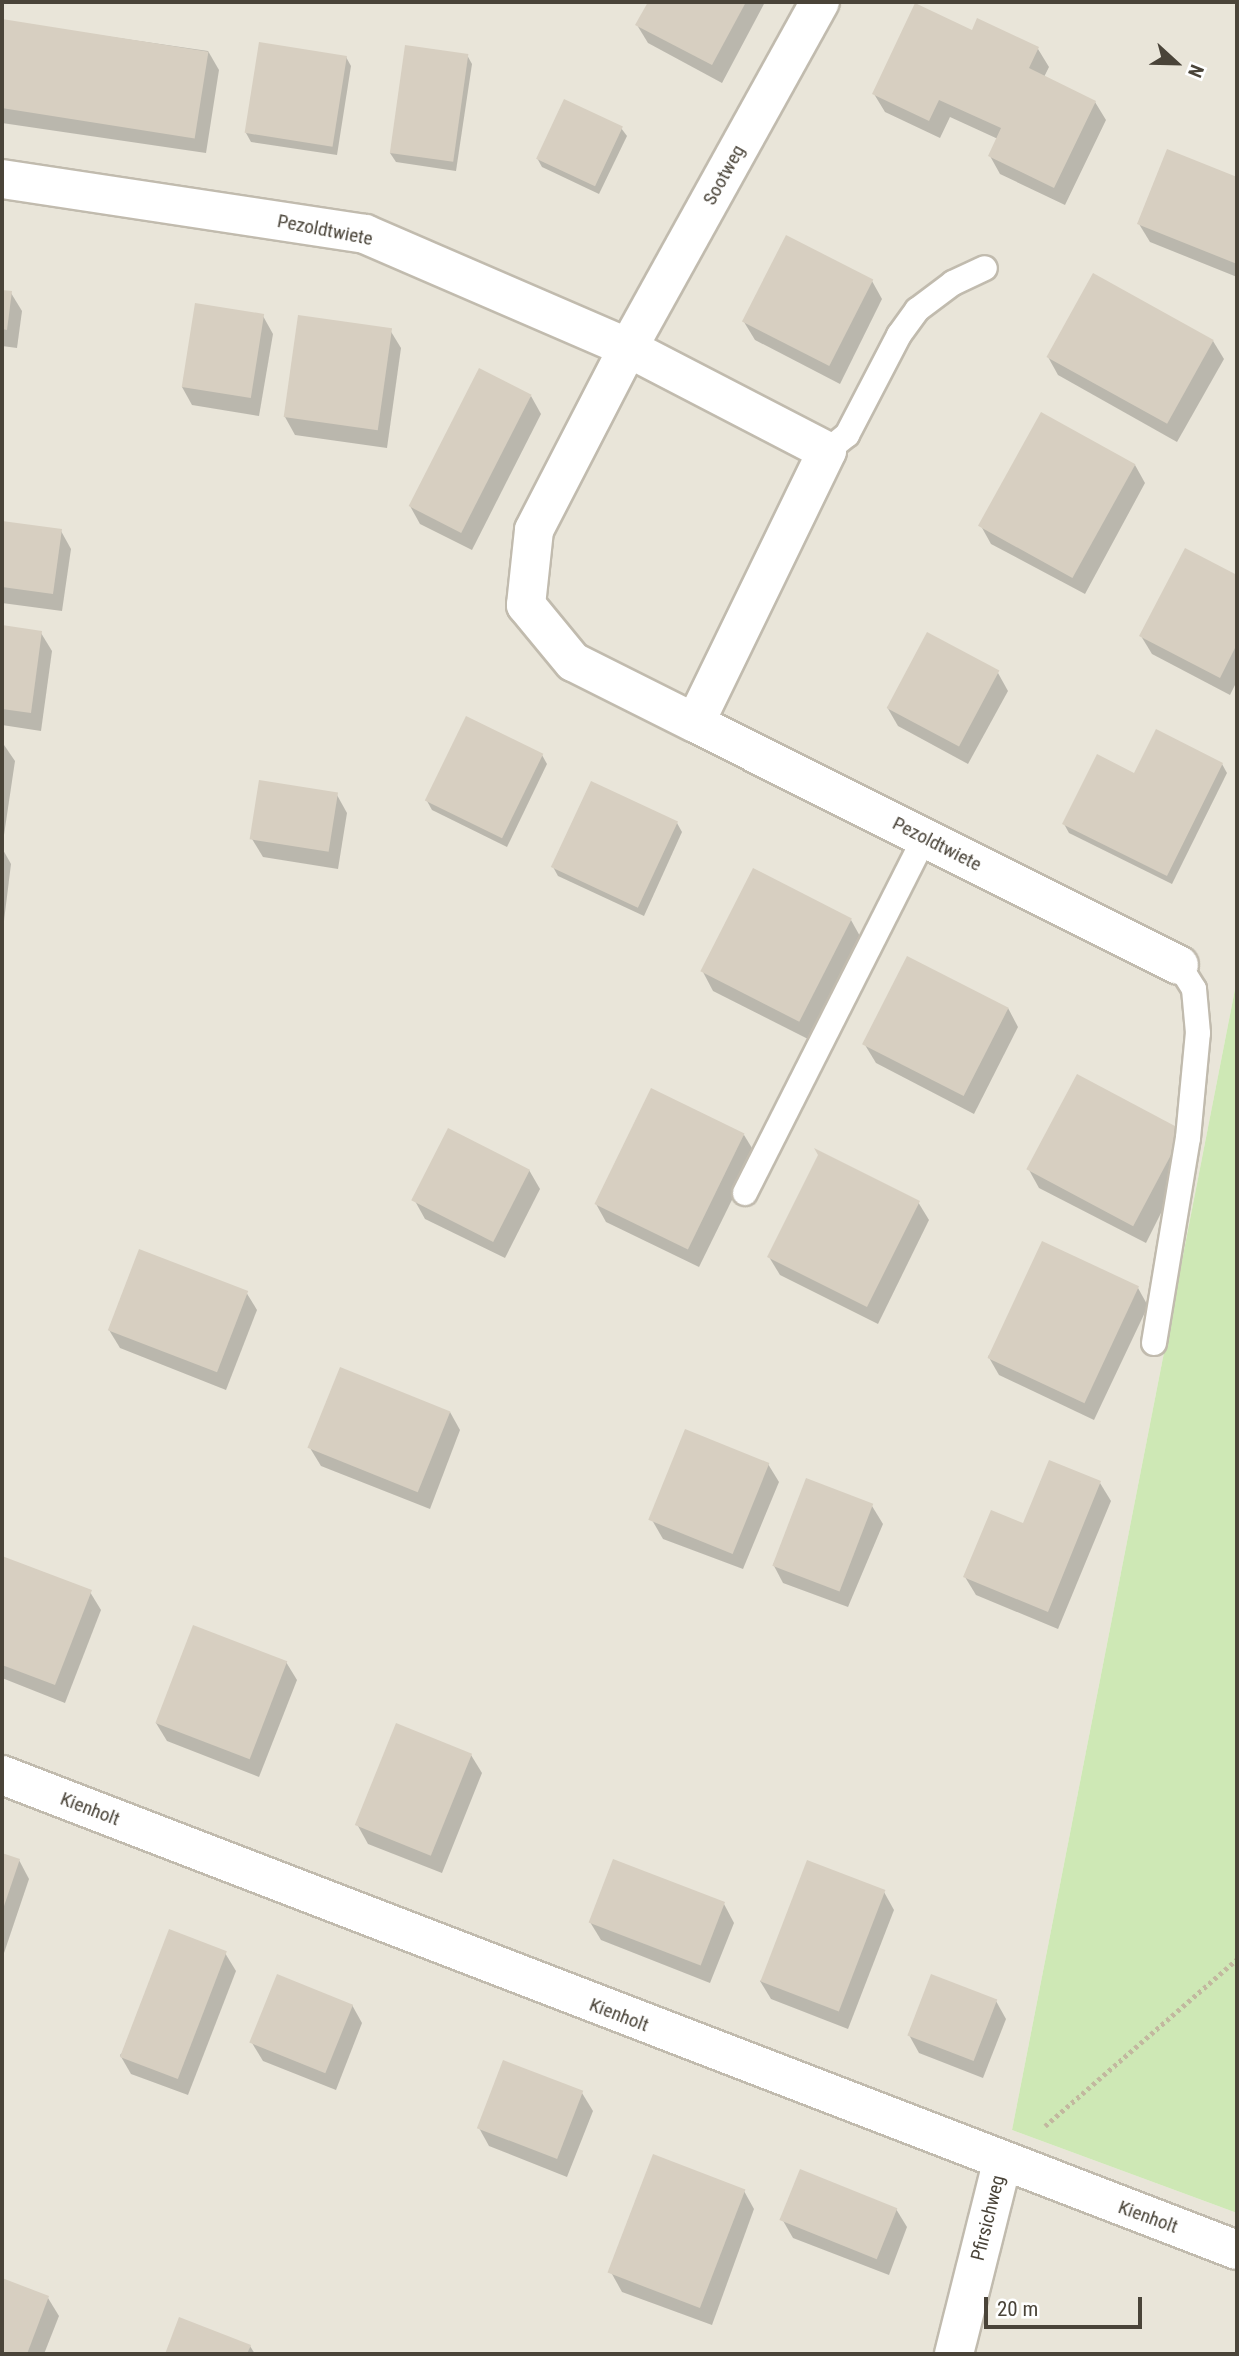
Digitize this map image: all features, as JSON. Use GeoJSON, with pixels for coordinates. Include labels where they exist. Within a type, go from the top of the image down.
{"type":"FeatureCollection","features":[{"type":"Feature","properties":{"kind":"street","name":"Sootweg"},"geometry":{"type":"LineString","coordinates":[[628,348],[820,2]]}},
{"type":"Feature","properties":{"kind":"street","name":"Pezoldtwiete"},"geometry":{"type":"LineString","coordinates":[[2,179],[365,234],[628,348],[827,451]]}},
{"type":"Feature","properties":{"kind":"street","name":"Pezoldtwiete"},"geometry":{"type":"LineString","coordinates":[[628,348],[534,530],[526,605],[573,662],[1179,965]]}},
{"type":"Feature","properties":{"kind":"street"},"geometry":{"type":"LineString","coordinates":[[695,723],[827,451]]}},
{"type":"Feature","properties":{"kind":"street","name":"Kienholt"},"geometry":{"type":"LineString","coordinates":[[2,1775],[1002,2163],[1237,2250]]}},
{"type":"Feature","properties":{"kind":"street","name":"Pfirsichweg"},"geometry":{"type":"LineString","coordinates":[[954,2354],[1002,2163]]}},
{"type":"Feature","properties":{"kind":"lane"},"geometry":{"type":"LineString","coordinates":[[827,451],[847,435],[899,335],[917,310],[953,283],[985,268]]}},
{"type":"Feature","properties":{"kind":"lane"},"geometry":{"type":"LineString","coordinates":[[745,1193],[924,838]]}},
{"type":"Feature","properties":{"kind":"lane"},"geometry":{"type":"LineString","coordinates":[[1154,1343],[1188,1138],[1198,1033],[1194,989],[1179,965]]}},
{"type":"Feature","properties":{"kind":"path"},"geometry":{"type":"LineString","coordinates":[[1002,2163],[1237,1959]]}},
{"type":"Feature","properties":{"kind":"shaded area"},"geometry":{"type":"Polygon","coordinates":[[[2,2],[1237,2],[1237,979],[1012,2130],[1237,2213],[1237,2354],[2,2354],[2,2]]]}},
{"type":"Feature","properties":{"kind":"green space"},"geometry":{"type":"Polygon","coordinates":[[[1237,979],[1237,2213],[1012,2130],[1237,979]]]}},
{"type":"Feature","properties":{"kind":"building"},"geometry":{"type":"Polygon","coordinates":[[[648,2],[746,2],[712,65],[635,25],[648,2]]]}},
{"type":"Feature","properties":{"kind":"building"},"geometry":{"type":"Polygon","coordinates":[[[915,3],[972,30],[977,18],[1039,47],[1029,68],[1096,101],[1054,188],[988,156],[1001,128],[939,100],[929,121],[872,94],[915,3]]]}},
{"type":"Feature","properties":{"kind":"building"},"geometry":{"type":"Polygon","coordinates":[[[2,19],[208,52],[195,139],[2,108],[2,19]]]}},
{"type":"Feature","properties":{"kind":"building"},"geometry":{"type":"Polygon","coordinates":[[[259,42],[347,56],[333,147],[245,133],[259,42]]]}},
{"type":"Feature","properties":{"kind":"building"},"geometry":{"type":"Polygon","coordinates":[[[405,45],[468,54],[453,162],[390,153],[405,45]]]}},
{"type":"Feature","properties":{"kind":"building"},"geometry":{"type":"Polygon","coordinates":[[[564,99],[623,126],[595,186],[536,159],[564,99]]]}},
{"type":"Feature","properties":{"kind":"building"},"geometry":{"type":"Polygon","coordinates":[[[1167,149],[1237,177],[1237,264],[1137,224],[1167,149]]]}},
{"type":"Feature","properties":{"kind":"building"},"geometry":{"type":"Polygon","coordinates":[[[786,235],[873,279],[829,366],[742,321],[786,235]]]}},
{"type":"Feature","properties":{"kind":"building"},"geometry":{"type":"Polygon","coordinates":[[[1093,273],[1214,340],[1167,424],[1046,357],[1093,273]]]}},
{"type":"Feature","properties":{"kind":"building"},"geometry":{"type":"Polygon","coordinates":[[[2,290],[12,291],[7,330],[2,329],[2,290]]]}},
{"type":"Feature","properties":{"kind":"building"},"geometry":{"type":"Polygon","coordinates":[[[195,303],[264,314],[251,398],[182,387],[195,303]]]}},
{"type":"Feature","properties":{"kind":"building"},"geometry":{"type":"Polygon","coordinates":[[[298,315],[392,328],[378,430],[284,417],[298,315]]]}},
{"type":"Feature","properties":{"kind":"building"},"geometry":{"type":"Polygon","coordinates":[[[479,368],[532,395],[461,533],[409,506],[479,368]]]}},
{"type":"Feature","properties":{"kind":"building"},"geometry":{"type":"Polygon","coordinates":[[[1041,412],[1135,464],[1072,578],[978,526],[1041,412]]]}},
{"type":"Feature","properties":{"kind":"building"},"geometry":{"type":"Polygon","coordinates":[[[2,521],[62,529],[53,594],[2,587],[2,521]]]}},
{"type":"Feature","properties":{"kind":"building"},"geometry":{"type":"Polygon","coordinates":[[[1185,548],[1237,575],[1237,644],[1220,678],[1139,636],[1185,548]]]}},
{"type":"Feature","properties":{"kind":"building"},"geometry":{"type":"Polygon","coordinates":[[[2,625],[42,631],[31,713],[2,709],[2,625]]]}},
{"type":"Feature","properties":{"kind":"building"},"geometry":{"type":"Polygon","coordinates":[[[927,632],[999,670],[959,746],[887,708],[927,632]]]}},
{"type":"Feature","properties":{"kind":"building"},"geometry":{"type":"Polygon","coordinates":[[[466,716],[543,754],[502,838],[425,800],[466,716]]]}},
{"type":"Feature","properties":{"kind":"building"},"geometry":{"type":"Polygon","coordinates":[[[1156,729],[1223,763],[1167,876],[1062,824],[1097,754],[1134,773],[1156,729]]]}},
{"type":"Feature","properties":{"kind":"building"},"geometry":{"type":"Polygon","coordinates":[[[259,780],[338,793],[329,852],[250,839],[259,780]]]}},
{"type":"Feature","properties":{"kind":"building"},"geometry":{"type":"Polygon","coordinates":[[[591,781],[678,822],[638,908],[551,867],[591,781]]]}},
{"type":"Feature","properties":{"kind":"building"},"geometry":{"type":"Polygon","coordinates":[[[753,868],[852,918],[799,1022],[700,971],[753,868]]]}},
{"type":"Feature","properties":{"kind":"building"},"geometry":{"type":"Polygon","coordinates":[[[907,956],[1009,1008],[964,1096],[862,1044],[907,956]]]}},
{"type":"Feature","properties":{"kind":"building"},"geometry":{"type":"Polygon","coordinates":[[[1077,1074],[1184,1131],[1133,1226],[1026,1169],[1077,1074]]]}},
{"type":"Feature","properties":{"kind":"building"},"geometry":{"type":"Polygon","coordinates":[[[651,1088],[744,1134],[688,1250],[594,1204],[651,1088]]]}},
{"type":"Feature","properties":{"kind":"building"},"geometry":{"type":"Polygon","coordinates":[[[448,1128],[530,1170],[493,1242],[411,1200],[448,1128]]]}},
{"type":"Feature","properties":{"kind":"building"},"geometry":{"type":"Polygon","coordinates":[[[814,1148],[920,1201],[867,1307],[767,1257],[818,1155],[814,1148]]]}},
{"type":"Feature","properties":{"kind":"building"},"geometry":{"type":"Polygon","coordinates":[[[1042,1241],[1139,1286],[1084,1403],[987,1358],[1042,1241]]]}},
{"type":"Feature","properties":{"kind":"building"},"geometry":{"type":"Polygon","coordinates":[[[139,1249],[248,1291],[217,1372],[108,1330],[139,1249]]]}},
{"type":"Feature","properties":{"kind":"building"},"geometry":{"type":"Polygon","coordinates":[[[340,1367],[450,1412],[418,1492],[307,1448],[340,1367]]]}},
{"type":"Feature","properties":{"kind":"building"},"geometry":{"type":"Polygon","coordinates":[[[685,1429],[769,1463],[733,1554],[648,1520],[685,1429]]]}},
{"type":"Feature","properties":{"kind":"building"},"geometry":{"type":"Polygon","coordinates":[[[1049,1460],[1101,1481],[1048,1612],[963,1577],[991,1510],[1023,1523],[1049,1460]]]}},
{"type":"Feature","properties":{"kind":"building"},"geometry":{"type":"Polygon","coordinates":[[[806,1478],[873,1504],[840,1592],[772,1566],[806,1478]]]}},
{"type":"Feature","properties":{"kind":"building"},"geometry":{"type":"Polygon","coordinates":[[[2,1556],[92,1590],[55,1685],[2,1665],[2,1556]]]}},
{"type":"Feature","properties":{"kind":"building"},"geometry":{"type":"Polygon","coordinates":[[[193,1625],[287,1661],[250,1759],[155,1723],[193,1625]]]}},
{"type":"Feature","properties":{"kind":"building"},"geometry":{"type":"Polygon","coordinates":[[[396,1723],[472,1754],[431,1856],[355,1825],[396,1723]]]}},
{"type":"Feature","properties":{"kind":"building"},"geometry":{"type":"Polygon","coordinates":[[[2,1853],[20,1859],[2,1912],[2,1853]]]}},
{"type":"Feature","properties":{"kind":"building"},"geometry":{"type":"Polygon","coordinates":[[[613,1859],[725,1902],[701,1965],[589,1922],[613,1859]]]}},
{"type":"Feature","properties":{"kind":"building"},"geometry":{"type":"Polygon","coordinates":[[[807,1860],[885,1890],[839,2011],[760,1981],[807,1860]]]}},
{"type":"Feature","properties":{"kind":"building"},"geometry":{"type":"Polygon","coordinates":[[[169,1929],[227,1951],[178,2079],[120,2057],[169,1929]]]}},
{"type":"Feature","properties":{"kind":"building"},"geometry":{"type":"Polygon","coordinates":[[[277,1974],[353,2005],[325,2073],[249,2043],[277,1974]]]}},
{"type":"Feature","properties":{"kind":"building"},"geometry":{"type":"Polygon","coordinates":[[[931,1974],[997,1999],[974,2061],[907,2036],[931,1974]]]}},
{"type":"Feature","properties":{"kind":"building"},"geometry":{"type":"Polygon","coordinates":[[[503,2060],[583,2091],[557,2159],[477,2128],[503,2060]]]}},
{"type":"Feature","properties":{"kind":"building"},"geometry":{"type":"Polygon","coordinates":[[[653,2154],[745,2189],[700,2308],[607,2273],[653,2154]]]}},
{"type":"Feature","properties":{"kind":"building"},"geometry":{"type":"Polygon","coordinates":[[[800,2169],[897,2208],[877,2259],[779,2220],[800,2169]]]}},
{"type":"Feature","properties":{"kind":"building"},"geometry":{"type":"Polygon","coordinates":[[[2,2278],[49,2296],[27,2354],[2,2354],[2,2278]]]}},
{"type":"Feature","properties":{"kind":"building"},"geometry":{"type":"Polygon","coordinates":[[[179,2317],[251,2345],[247,2354],[165,2354],[179,2317]]]}}]}
